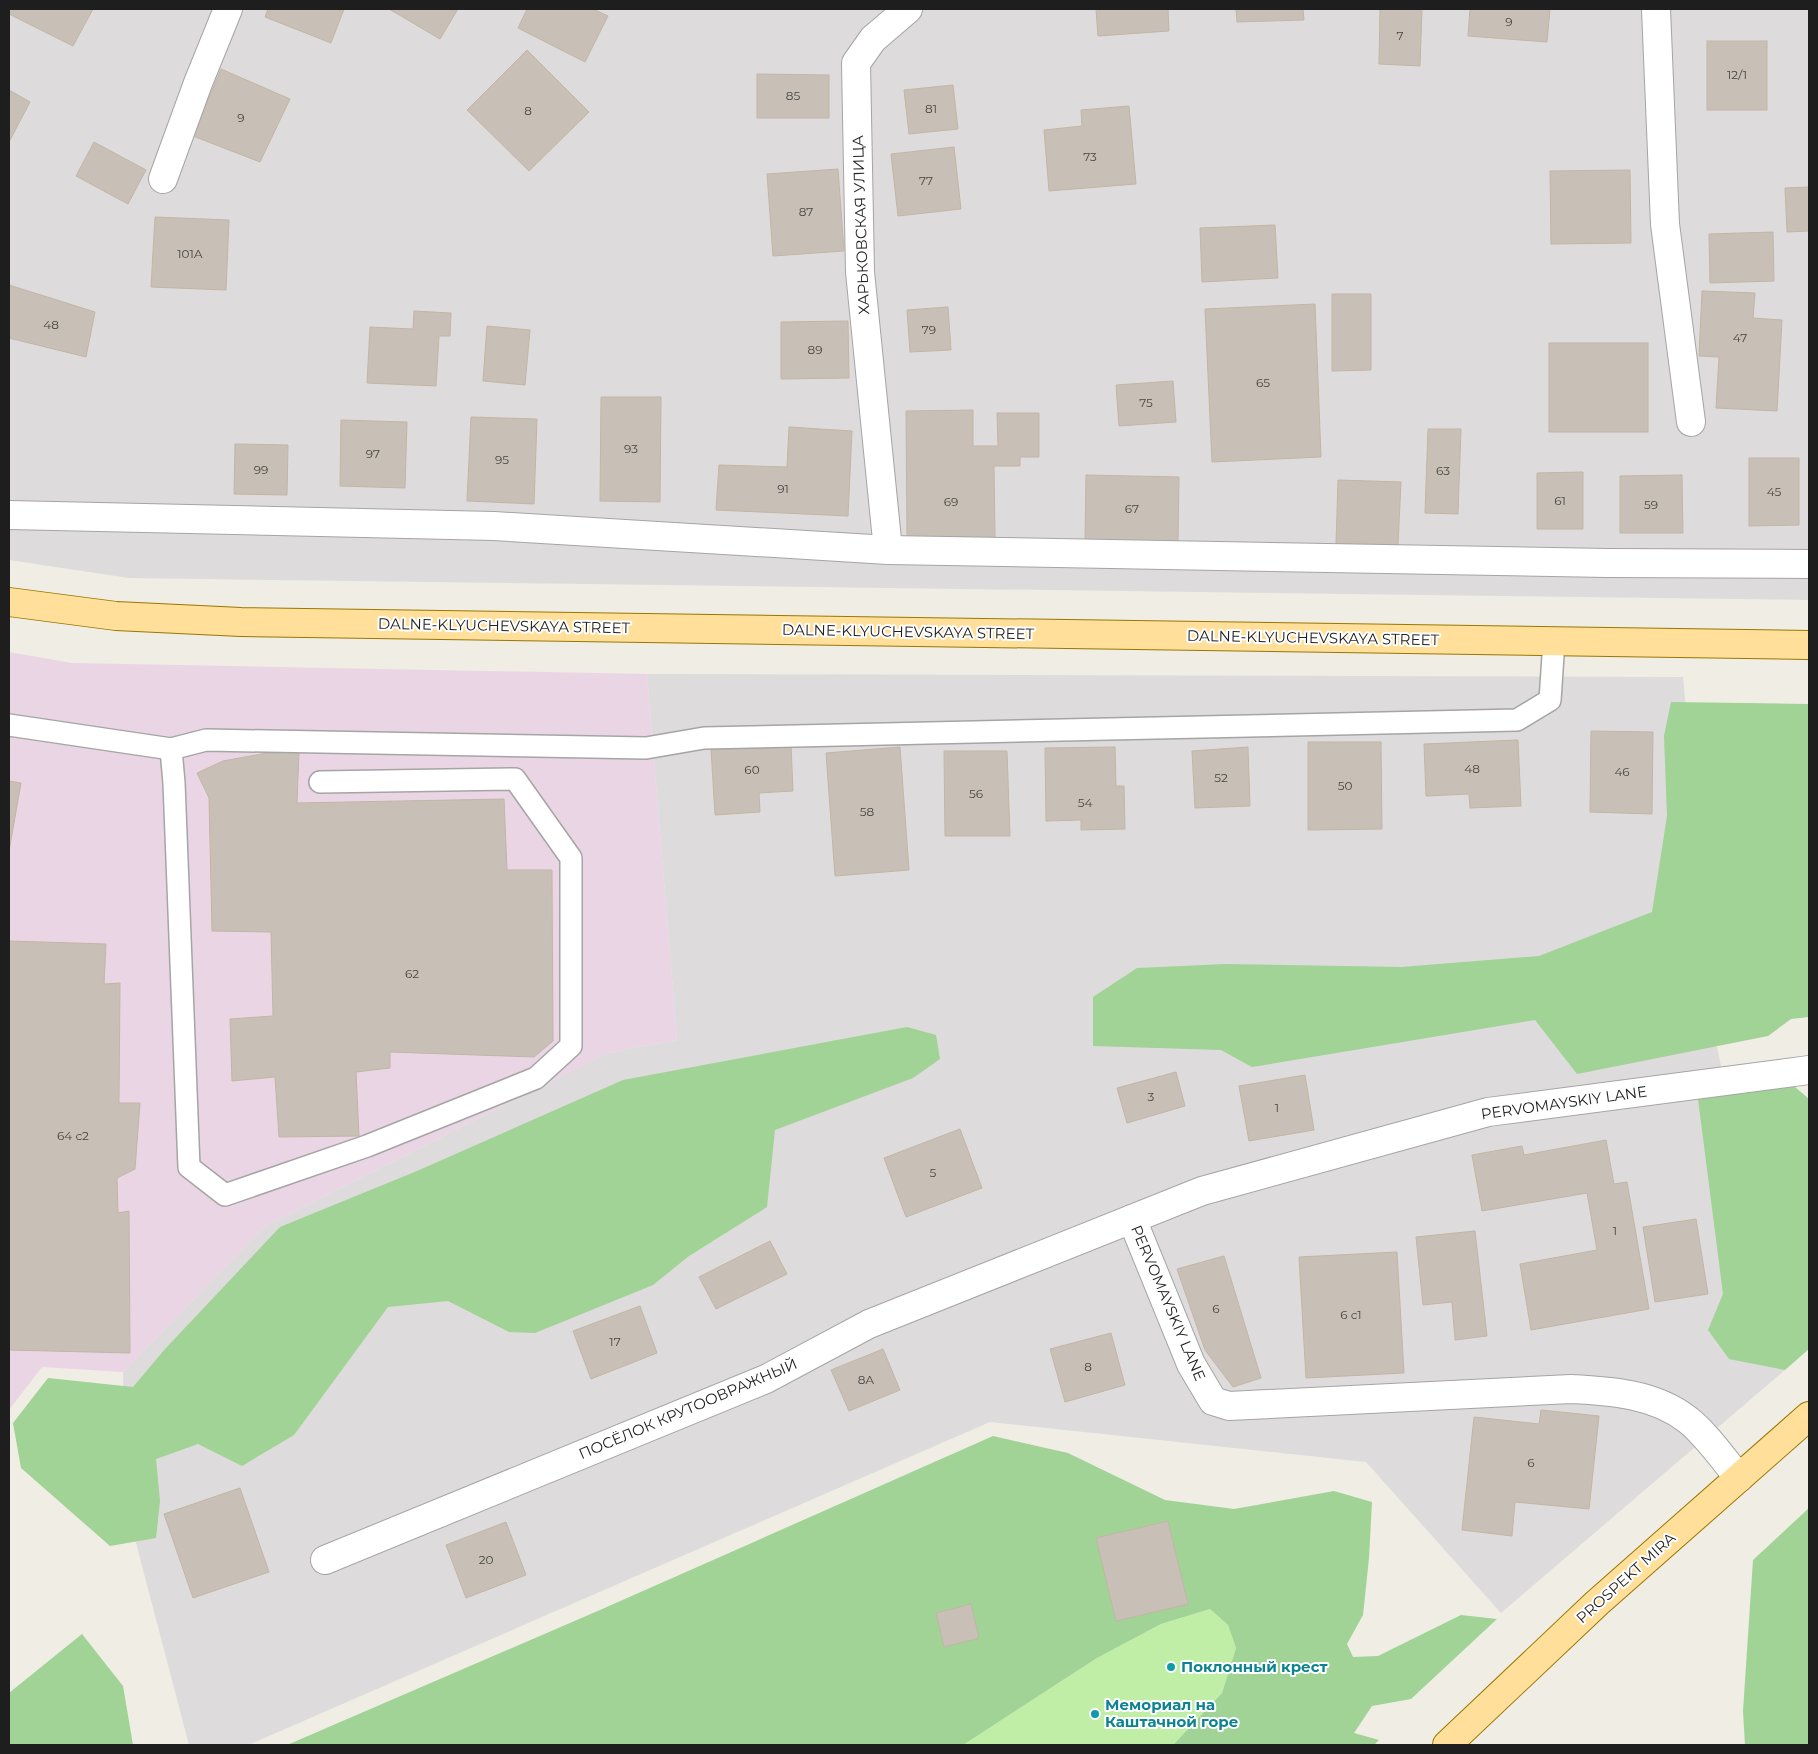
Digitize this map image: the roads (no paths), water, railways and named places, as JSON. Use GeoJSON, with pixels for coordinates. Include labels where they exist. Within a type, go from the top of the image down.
{"type":"FeatureCollection","features":[{"type":"Feature","properties":{"kind":"main road","name":"DALNE-KLYUCHEVSKAYA STREET"},"geometry":{"type":"LineString","coordinates":[[9,602],[116,616],[241,622],[1809,645]]}},
{"type":"Feature","properties":{"kind":"main road","name":"PROSPEKT MIRA"},"geometry":{"type":"LineString","coordinates":[[1447,1745],[1597,1603],[1809,1416]]}},
{"type":"Feature","properties":{"kind":"street"},"geometry":{"type":"LineString","coordinates":[[163,179],[198,83],[228,9]]}},
{"type":"Feature","properties":{"kind":"street","name":"ХАРЬКОВСКАЯ УЛИЦА"},"geometry":{"type":"LineString","coordinates":[[888,550],[860,272],[856,63],[873,39],[908,9]]}},
{"type":"Feature","properties":{"kind":"street"},"geometry":{"type":"LineString","coordinates":[[1656,9],[1665,224],[1691,422]]}},
{"type":"Feature","properties":{"kind":"street"},"geometry":{"type":"LineString","coordinates":[[9,515],[494,526],[888,550],[1607,563],[1809,564]]}},
{"type":"Feature","properties":{"kind":"street","name":"PERVOMAYSKIY LANE"},"geometry":{"type":"LineString","coordinates":[[1739,1478],[1689,1421],[1663,1405],[1619,1392],[1571,1389],[1229,1406],[1213,1401],[1191,1364],[1132,1219],[1202,1190],[1488,1112],[1809,1070]]}},
{"type":"Feature","properties":{"kind":"street","name":"ПОСЁЛОК КРУТООВРАЖНЫЙ"},"geometry":{"type":"LineString","coordinates":[[324,1560],[766,1379],[870,1324],[1132,1219]]}},
{"type":"Feature","properties":{"kind":"lane"},"geometry":{"type":"LineString","coordinates":[[9,725],[171,749],[206,740],[646,748],[704,738],[1517,720],[1550,700],[1554,641]]}},
{"type":"Feature","properties":{"kind":"lane"},"geometry":{"type":"LineString","coordinates":[[171,749],[175,803],[189,1167],[225,1195],[367,1146],[536,1078],[571,1046],[572,858],[516,779],[320,782]]}},
{"type":"Feature","properties":{"kind":"place","name":"Поклонный крест"},"geometry":{"type":"Point","coordinates":[1171,1667]}},
{"type":"Feature","properties":{"kind":"place","name":"Мемориал на Каштачной горе"},"geometry":{"type":"Point","coordinates":[1095,1714]}}]}
